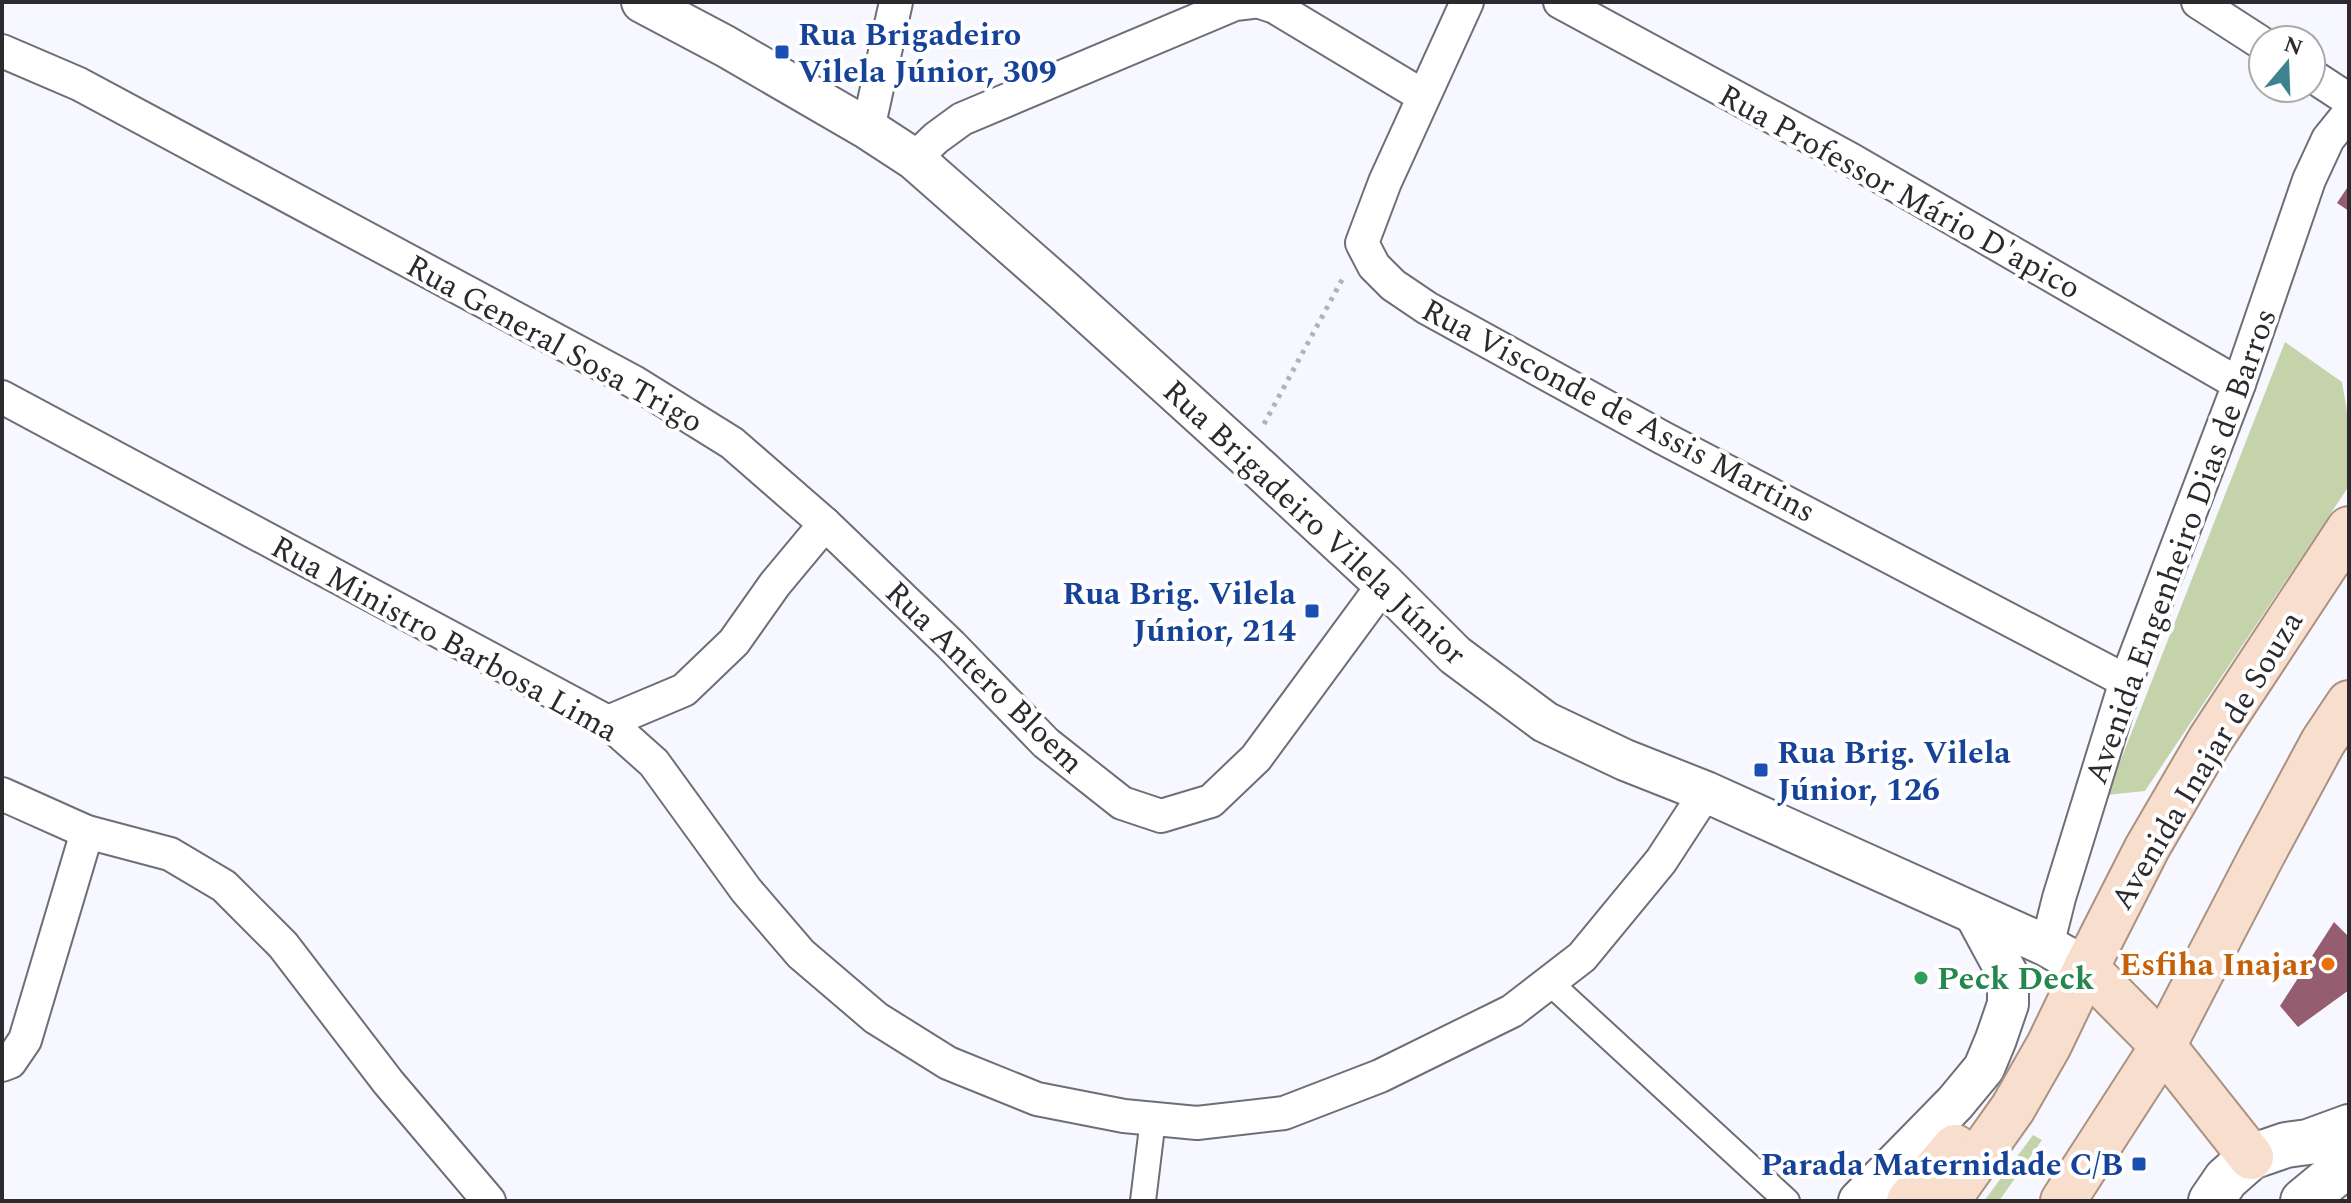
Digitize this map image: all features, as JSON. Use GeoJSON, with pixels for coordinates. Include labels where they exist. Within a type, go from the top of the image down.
{"type":"FeatureCollection","features":[{"type":"Feature","properties":{"kind":"main road","name":"Avenida Inajar de Souza"},"geometry":{"type":"LineString","coordinates":[[1947,1201],[2013,1108],[2049,1045],[2147,848],[2210,740],[2349,529]]}},
{"type":"Feature","properties":{"kind":"main road"},"geometry":{"type":"LineString","coordinates":[[2063,1201],[2163,1046],[2323,742],[2349,703]]}},
{"type":"Feature","properties":{"kind":"main road"},"geometry":{"type":"LineString","coordinates":[[2086,968],[2163,1046],[2251,1157],[2248,1190],[2241,1201]]}},
{"type":"Feature","properties":{"kind":"main road"},"geometry":{"type":"LineString","coordinates":[[1909,1201],[2004,1087],[2049,1045]]}},
{"type":"Feature","properties":{"kind":"main road"},"geometry":{"type":"LineString","coordinates":[[2211,1201],[2226,1179],[2251,1157],[2349,1127]]}},
{"type":"Feature","properties":{"kind":"main road"},"geometry":{"type":"LineString","coordinates":[[2303,1201],[2349,1163]]}},
{"type":"Feature","properties":{"kind":"street","name":"Rua Brigadeiro Vilela Júnior"},"geometry":{"type":"LineString","coordinates":[[642,2],[725,46],[914,159],[1247,457],[1384,584],[1455,655],[1545,722],[2047,946]]}},
{"type":"Feature","properties":{"kind":"street"},"geometry":{"type":"LineString","coordinates":[[868,129],[896,2]]}},
{"type":"Feature","properties":{"kind":"street"},"geometry":{"type":"LineString","coordinates":[[914,159],[962,119],[1235,4],[1252,2]]}},
{"type":"Feature","properties":{"kind":"street"},"geometry":{"type":"LineString","coordinates":[[1260,2],[1275,7],[1423,96]]}},
{"type":"Feature","properties":{"kind":"street"},"geometry":{"type":"LineString","coordinates":[[1362,243],[1385,182],[1467,2]]}},
{"type":"Feature","properties":{"kind":"street","name":"Rua Professor Mário D'apico"},"geometry":{"type":"LineString","coordinates":[[1560,2],[1850,159],[2239,384]]}},
{"type":"Feature","properties":{"kind":"street"},"geometry":{"type":"LineString","coordinates":[[2198,2],[2247,34]]}},
{"type":"Feature","properties":{"kind":"street","name":"Rua General Sosa Trigo"},"geometry":{"type":"LineString","coordinates":[[2,51],[79,84],[634,382],[732,443],[825,524]]}},
{"type":"Feature","properties":{"kind":"street"},"geometry":{"type":"LineString","coordinates":[[2327,86],[2349,100]]}},
{"type":"Feature","properties":{"kind":"street","name":"Avenida Engenheiro Dias de Barros"},"geometry":{"type":"LineString","coordinates":[[2047,946],[2126,681],[2239,384],[2309,180],[2328,139],[2349,113]]}},
{"type":"Feature","properties":{"kind":"street","name":"Rua Visconde de Assis Martins"},"geometry":{"type":"LineString","coordinates":[[1362,243],[1374,266],[1393,285],[1427,308],[1663,438],[2126,681]]}},
{"type":"Feature","properties":{"kind":"street","name":"Rua Ministro Barbosa Lima"},"geometry":{"type":"LineString","coordinates":[[2,397],[608,722],[654,763],[746,890],[801,954],[876,1018],[948,1063],[1037,1099],[1124,1116],[1197,1123],[1284,1113],[1393,1070],[1512,1011],[1582,957],[1651,873],[1706,792]]}},
{"type":"Feature","properties":{"kind":"street"},"geometry":{"type":"LineString","coordinates":[[608,722],[684,690],[734,642],[775,584],[825,524]]}},
{"type":"Feature","properties":{"kind":"street","name":"Rua Antero Bloem"},"geometry":{"type":"LineString","coordinates":[[825,524],[951,645],[1046,743],[1122,803],[1161,816],[1211,801],[1256,758],[1384,584]]}},
{"type":"Feature","properties":{"kind":"street"},"geometry":{"type":"LineString","coordinates":[[2,794],[87,832],[170,854],[224,886],[283,945],[388,1082],[489,1201]]}},
{"type":"Feature","properties":{"kind":"street"},"geometry":{"type":"LineString","coordinates":[[2,1065],[10,1062],[25,1040],[87,832]]}},
{"type":"Feature","properties":{"kind":"street"},"geometry":{"type":"LineString","coordinates":[[1859,1201],[1955,1103],[1984,1068],[1996,1039],[2008,1004],[2008,975],[1975,914]]}},
{"type":"Feature","properties":{"kind":"street"},"geometry":{"type":"LineString","coordinates":[[2047,946],[2086,968]]}},
{"type":"Feature","properties":{"kind":"street"},"geometry":{"type":"LineString","coordinates":[[1549,982],[1787,1201]]}},
{"type":"Feature","properties":{"kind":"street"},"geometry":{"type":"LineString","coordinates":[[1143,1201],[1153,1119]]}},
{"type":"Feature","properties":{"kind":"path"},"geometry":{"type":"LineString","coordinates":[[1247,457],[1362,243]]}},
{"type":"Feature","properties":{"kind":"green space"},"geometry":{"type":"Polygon","coordinates":[[[2285,342],[2342,382],[2349,423],[2349,486],[2145,791],[2107,795],[2285,342]]]}},
{"type":"Feature","properties":{"kind":"green space"},"geometry":{"type":"Polygon","coordinates":[[[2033,1135],[2042,1140],[1999,1201],[1984,1201],[2033,1135]]]}},
{"type":"Feature","properties":{"kind":"building"},"geometry":{"type":"Polygon","coordinates":[[[2349,185],[2349,211],[2337,203],[2349,185]]]}},
{"type":"Feature","properties":{"kind":"building","name":"Esfiha Inajar"},"geometry":{"type":"Polygon","coordinates":[[[2334,922],[2349,937],[2349,990],[2298,1027],[2280,1006],[2334,922]]]}},
{"type":"Feature","properties":{"kind":"place","name":"Rua Brigadeiro Vilela Júnior, 309"},"geometry":{"type":"Point","coordinates":[782,52]}},
{"type":"Feature","properties":{"kind":"place","name":"Rua Brig. Vilela Júnior, 214"},"geometry":{"type":"Point","coordinates":[1312,611]}},
{"type":"Feature","properties":{"kind":"place","name":"Rua Brig. Vilela Júnior, 126"},"geometry":{"type":"Point","coordinates":[1761,770]}},
{"type":"Feature","properties":{"kind":"place","name":"Esfiha Inajar"},"geometry":{"type":"Point","coordinates":[2328,964]}},
{"type":"Feature","properties":{"kind":"place","name":"Peck Deck"},"geometry":{"type":"Point","coordinates":[1921,978]}},
{"type":"Feature","properties":{"kind":"place","name":"Parada Maternidade C/B"},"geometry":{"type":"Point","coordinates":[2139,1164]}}]}
